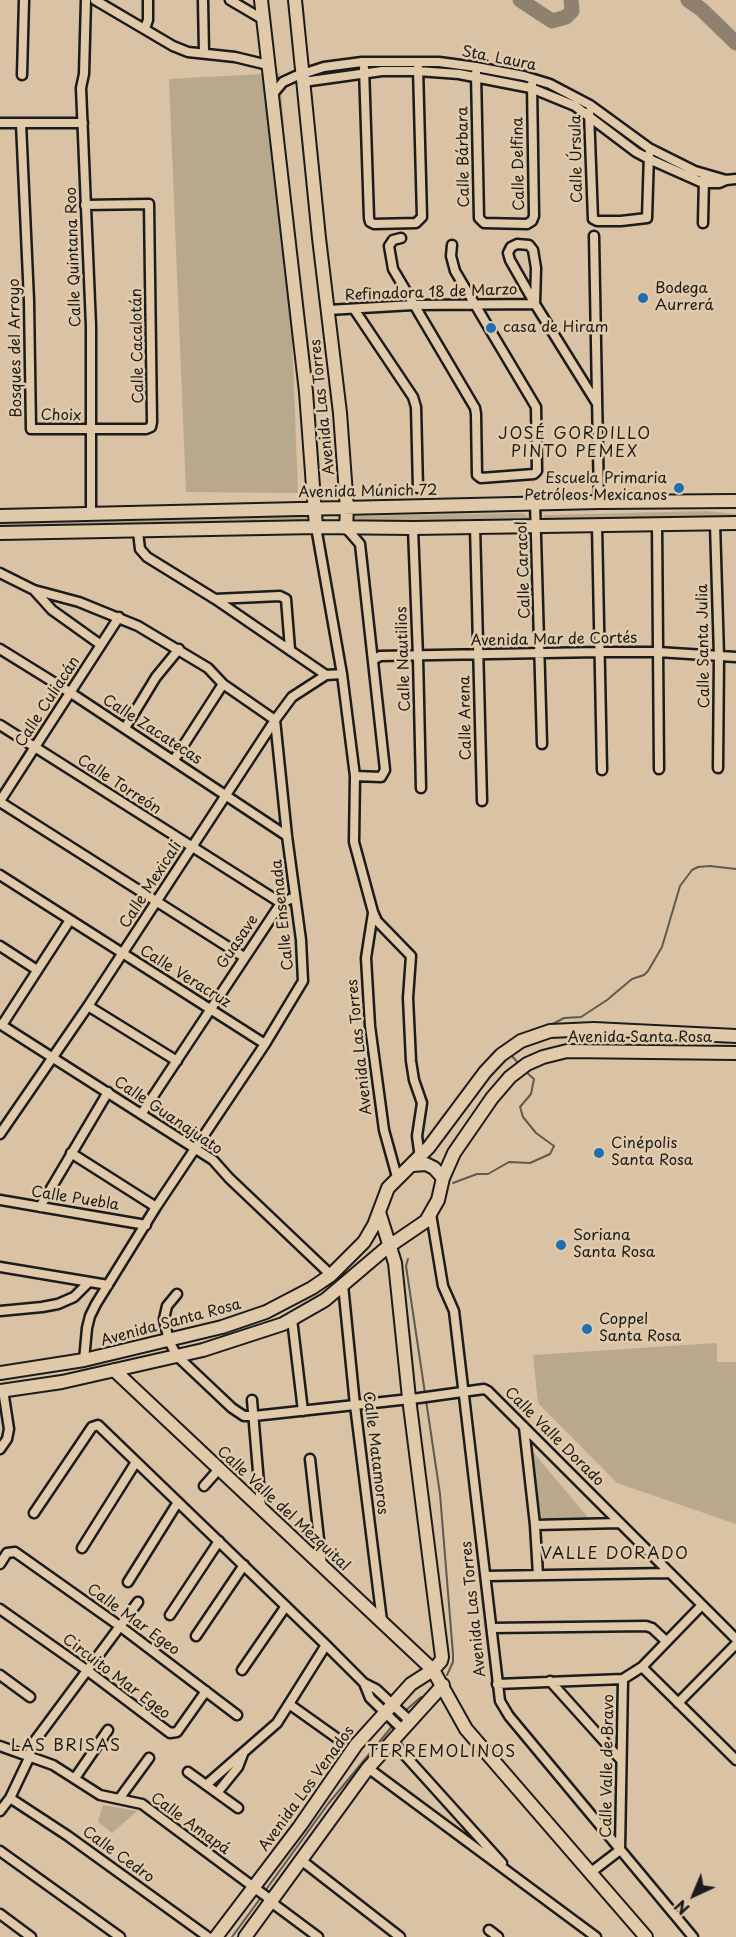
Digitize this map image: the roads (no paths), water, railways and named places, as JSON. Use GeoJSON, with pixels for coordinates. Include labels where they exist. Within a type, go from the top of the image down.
{"type":"FeatureCollection","features":[{"type":"Feature","properties":{"kind":"main road","name":"Avenida Las Torres"},"geometry":{"type":"LineString","coordinates":[[261,0],[306,392],[316,527]]}},
{"type":"Feature","properties":{"kind":"main road","name":"Avenida Las Torres"},"geometry":{"type":"LineString","coordinates":[[295,1],[340,413],[347,508],[346,528]]}},
{"type":"Feature","properties":{"kind":"main road","name":"Avenida Múnich 72"},"geometry":{"type":"LineString","coordinates":[[2,515],[535,503],[736,501]]}},
{"type":"Feature","properties":{"kind":"main road"},"geometry":{"type":"LineString","coordinates":[[0,533],[736,523]]}},
{"type":"Feature","properties":{"kind":"main road","name":"Avenida Santa Rosa"},"geometry":{"type":"LineString","coordinates":[[0,1373],[84,1360],[169,1341],[222,1327],[266,1312],[296,1298],[331,1275],[364,1242],[374,1225],[384,1196],[397,1178],[416,1161],[484,1072],[510,1048],[529,1038],[550,1031],[594,1029],[736,1035]]}},
{"type":"Feature","properties":{"kind":"main road","name":"Avenida Santa Rosa"},"geometry":{"type":"LineString","coordinates":[[2,1391],[62,1382],[177,1356],[247,1337],[292,1319],[325,1300],[391,1244],[420,1227],[431,1214],[438,1200],[443,1178],[454,1153],[492,1098],[510,1077],[527,1064],[567,1051],[736,1053]]}},
{"type":"Feature","properties":{"kind":"main road"},"geometry":{"type":"LineString","coordinates":[[416,1161],[434,1168],[443,1178]]}},
{"type":"Feature","properties":{"kind":"main road"},"geometry":{"type":"LineString","coordinates":[[379,1212],[391,1244],[395,1263],[414,1398],[442,1657],[433,1670],[466,1729],[646,1937]]}},
{"type":"Feature","properties":{"kind":"main road","name":"Calle Valle del Mezquital"},"geometry":{"type":"LineString","coordinates":[[114,1370],[433,1670]]}},
{"type":"Feature","properties":{"kind":"main road","name":"Avenida Los Venados"},"geometry":{"type":"LineString","coordinates":[[245,1937],[262,1893],[300,1826],[356,1745],[391,1710],[411,1684],[433,1670]]}},
{"type":"Feature","properties":{"kind":"main road","name":"Avenida Los Venados"},"geometry":{"type":"LineString","coordinates":[[216,1937],[301,1860],[404,1722],[443,1685]]}},
{"type":"Feature","properties":{"kind":"street"},"geometry":{"type":"LineString","coordinates":[[22,75],[24,0]]}},
{"type":"Feature","properties":{"kind":"street","name":"Calle Quintana Roo"},"geometry":{"type":"LineString","coordinates":[[86,0],[84,74],[81,88],[91,326],[91,513]]}},
{"type":"Feature","properties":{"kind":"street"},"geometry":{"type":"LineString","coordinates":[[95,0],[188,52],[235,57],[268,64]]}},
{"type":"Feature","properties":{"kind":"street"},"geometry":{"type":"LineString","coordinates":[[145,28],[148,20],[148,0]]}},
{"type":"Feature","properties":{"kind":"street"},"geometry":{"type":"LineString","coordinates":[[203,0],[204,53]]}},
{"type":"Feature","properties":{"kind":"street"},"geometry":{"type":"LineString","coordinates":[[230,0],[264,20]]}},
{"type":"Feature","properties":{"kind":"street"},"geometry":{"type":"LineString","coordinates":[[363,62],[369,218],[370,222],[375,224],[416,223],[422,217],[418,66]]}},
{"type":"Feature","properties":{"kind":"street","name":"Sta. Laura"},"geometry":{"type":"LineString","coordinates":[[303,78],[324,67],[363,62],[418,66],[531,88],[562,99],[589,115],[636,152],[649,159],[704,178]]}},
{"type":"Feature","properties":{"kind":"street","name":"Sta. Laura"},"geometry":{"type":"LineString","coordinates":[[272,95],[282,82],[303,78],[365,73],[439,62],[476,67],[532,78],[550,84],[590,105],[649,148],[704,178]]}},
{"type":"Feature","properties":{"kind":"street","name":"Calle Bárbara"},"geometry":{"type":"LineString","coordinates":[[476,67],[479,218],[484,223],[504,224]]}},
{"type":"Feature","properties":{"kind":"street","name":"Calle Delfina"},"geometry":{"type":"LineString","coordinates":[[504,224],[527,224],[534,216],[532,78]]}},
{"type":"Feature","properties":{"kind":"street","name":"Calle Úrsula"},"geometry":{"type":"LineString","coordinates":[[590,105],[592,219],[621,221],[648,218],[649,159]]}},
{"type":"Feature","properties":{"kind":"street"},"geometry":{"type":"LineString","coordinates":[[0,123],[83,123]]}},
{"type":"Feature","properties":{"kind":"street","name":"Bosques del Arroyo"},"geometry":{"type":"LineString","coordinates":[[21,123],[29,301],[31,429]]}},
{"type":"Feature","properties":{"kind":"street"},"geometry":{"type":"LineString","coordinates":[[649,148],[649,159]]}},
{"type":"Feature","properties":{"kind":"street"},"geometry":{"type":"LineString","coordinates":[[703,223],[704,178],[718,176],[726,180],[736,180]]}},
{"type":"Feature","properties":{"kind":"street","name":"Calle Cacalotán"},"geometry":{"type":"LineString","coordinates":[[85,205],[149,204],[151,427],[91,430]]}},
{"type":"Feature","properties":{"kind":"street"},"geometry":{"type":"LineString","coordinates":[[594,236],[599,502]]}},
{"type":"Feature","properties":{"kind":"street"},"geometry":{"type":"LineString","coordinates":[[401,238],[393,240],[389,246],[393,269],[475,408],[477,475],[481,478],[534,474],[537,471],[536,407],[474,305],[452,262],[452,245]]}},
{"type":"Feature","properties":{"kind":"street"},"geometry":{"type":"LineString","coordinates":[[535,304],[536,268],[533,250],[528,245],[517,243],[508,253],[510,260],[535,304],[596,402]]}},
{"type":"Feature","properties":{"kind":"street","name":"Refinadora 18 de Marzo"},"geometry":{"type":"LineString","coordinates":[[328,310],[413,305],[535,304]]}},
{"type":"Feature","properties":{"kind":"street"},"geometry":{"type":"LineString","coordinates":[[354,309],[413,397],[416,406],[418,488]]}},
{"type":"Feature","properties":{"kind":"street","name":"Choix"},"geometry":{"type":"LineString","coordinates":[[31,429],[91,430]]}},
{"type":"Feature","properties":{"kind":"street","name":"Calle Caracol"},"geometry":{"type":"LineString","coordinates":[[535,503],[542,744]]}},
{"type":"Feature","properties":{"kind":"street"},"geometry":{"type":"LineString","coordinates":[[657,524],[659,769]]}},
{"type":"Feature","properties":{"kind":"street","name":"Calle Santa Julia"},"geometry":{"type":"LineString","coordinates":[[715,524],[719,656],[718,768]]}},
{"type":"Feature","properties":{"kind":"street","name":"Calle Arena"},"geometry":{"type":"LineString","coordinates":[[475,526],[482,801]]}},
{"type":"Feature","properties":{"kind":"street"},"geometry":{"type":"LineString","coordinates":[[597,526],[602,770]]}},
{"type":"Feature","properties":{"kind":"street","name":"Avenida Las Torres"},"geometry":{"type":"LineString","coordinates":[[316,527],[342,674],[355,776],[356,819],[353,833],[377,921],[411,956],[408,998],[411,1061],[414,1080],[422,1103],[416,1161]]}},
{"type":"Feature","properties":{"kind":"street"},"geometry":{"type":"LineString","coordinates":[[346,528],[360,544],[386,770],[381,777],[355,776]]}},
{"type":"Feature","properties":{"kind":"street","name":"Calle Nautilios"},"geometry":{"type":"LineString","coordinates":[[413,528],[421,788]]}},
{"type":"Feature","properties":{"kind":"street"},"geometry":{"type":"LineString","coordinates":[[138,532],[140,549],[147,557],[215,599],[326,675]]}},
{"type":"Feature","properties":{"kind":"street"},"geometry":{"type":"LineString","coordinates":[[0,573],[34,590],[79,602],[119,617],[179,649],[208,668],[223,684],[275,720]]}},
{"type":"Feature","properties":{"kind":"street"},"geometry":{"type":"LineString","coordinates":[[34,590],[52,610],[101,645]]}},
{"type":"Feature","properties":{"kind":"street"},"geometry":{"type":"LineString","coordinates":[[215,599],[280,596],[286,599],[290,649]]}},
{"type":"Feature","properties":{"kind":"street","name":"Calle Culiacán"},"geometry":{"type":"LineString","coordinates":[[0,802],[119,617]]}},
{"type":"Feature","properties":{"kind":"street","name":"Calle Zacatecas"},"geometry":{"type":"LineString","coordinates":[[0,649],[125,728],[287,836]]}},
{"type":"Feature","properties":{"kind":"street"},"geometry":{"type":"LineString","coordinates":[[125,728],[156,677],[179,649]]}},
{"type":"Feature","properties":{"kind":"street","name":"Avenida Mar de Cortés"},"geometry":{"type":"LineString","coordinates":[[373,660],[381,656],[599,652],[658,652],[736,657]]}},
{"type":"Feature","properties":{"kind":"street","name":"Calle Mexicali"},"geometry":{"type":"LineString","coordinates":[[0,1134],[88,1006],[292,697],[326,675],[342,674]]}},
{"type":"Feature","properties":{"kind":"street"},"geometry":{"type":"LineString","coordinates":[[174,760],[223,684]]}},
{"type":"Feature","properties":{"kind":"street","name":"Calle Ensenada"},"geometry":{"type":"LineString","coordinates":[[84,1360],[85,1339],[90,1317],[108,1285],[156,1208],[265,1044],[303,981],[301,940],[275,720]]}},
{"type":"Feature","properties":{"kind":"street","name":"Calle Torreón"},"geometry":{"type":"LineString","coordinates":[[0,725],[281,903]]}},
{"type":"Feature","properties":{"kind":"street"},"geometry":{"type":"LineString","coordinates":[[0,802],[244,957]]}},
{"type":"Feature","properties":{"kind":"street","name":"Calle Veracruz"},"geometry":{"type":"LineString","coordinates":[[0,875],[265,1044]]}},
{"type":"Feature","properties":{"kind":"street"},"geometry":{"type":"LineString","coordinates":[[281,903],[295,897]]}},
{"type":"Feature","properties":{"kind":"street","name":"Guasave"},"geometry":{"type":"LineString","coordinates":[[142,1113],[281,903]]}},
{"type":"Feature","properties":{"kind":"street","name":"Avenida Las Torres"},"geometry":{"type":"LineString","coordinates":[[373,912],[366,958],[370,1026],[384,1130],[397,1178]]}},
{"type":"Feature","properties":{"kind":"street"},"geometry":{"type":"LineString","coordinates":[[1,1025],[70,920]]}},
{"type":"Feature","properties":{"kind":"street"},"geometry":{"type":"LineString","coordinates":[[0,946],[37,970]]}},
{"type":"Feature","properties":{"kind":"street"},"geometry":{"type":"LineString","coordinates":[[88,1006],[177,1062]]}},
{"type":"Feature","properties":{"kind":"street","name":"Calle Guanajuato"},"geometry":{"type":"LineString","coordinates":[[1,1025],[213,1160],[331,1275]]}},
{"type":"Feature","properties":{"kind":"street"},"geometry":{"type":"LineString","coordinates":[[40,1207],[108,1092]]}},
{"type":"Feature","properties":{"kind":"street"},"geometry":{"type":"LineString","coordinates":[[71,1153],[156,1208]]}},
{"type":"Feature","properties":{"kind":"street","name":"Calle Puebla"},"geometry":{"type":"LineString","coordinates":[[0,1200],[146,1224]]}},
{"type":"Feature","properties":{"kind":"street","name":"Avenida Las Torres"},"geometry":{"type":"LineString","coordinates":[[431,1214],[443,1286],[454,1311],[500,1701],[509,1716],[693,1937]]}},
{"type":"Feature","properties":{"kind":"street"},"geometry":{"type":"LineString","coordinates":[[0,1267],[108,1285]]}},
{"type":"Feature","properties":{"kind":"street"},"geometry":{"type":"LineString","coordinates":[[0,1311],[58,1304],[74,1297],[89,1282]]}},
{"type":"Feature","properties":{"kind":"street","name":"Calle Matamoros"},"geometry":{"type":"LineString","coordinates":[[343,1285],[382,1624]]}},
{"type":"Feature","properties":{"kind":"street"},"geometry":{"type":"LineString","coordinates":[[177,1294],[164,1313],[169,1341],[177,1356],[232,1408],[244,1416],[254,1416]]}},
{"type":"Feature","properties":{"kind":"street"},"geometry":{"type":"LineString","coordinates":[[292,1319],[303,1411]]}},
{"type":"Feature","properties":{"kind":"street","name":"Calle Valle Dorado"},"geometry":{"type":"LineString","coordinates":[[254,1416],[488,1390],[736,1639]]}},
{"type":"Feature","properties":{"kind":"street"},"geometry":{"type":"LineString","coordinates":[[0,1449],[7,1439],[9,1429],[2,1391]]}},
{"type":"Feature","properties":{"kind":"street"},"geometry":{"type":"LineString","coordinates":[[252,1400],[261,1508]]}},
{"type":"Feature","properties":{"kind":"street"},"geometry":{"type":"LineString","coordinates":[[34,1513],[94,1426],[98,1425],[364,1683],[376,1689],[391,1710],[404,1722]]}},
{"type":"Feature","properties":{"kind":"street"},"geometry":{"type":"LineString","coordinates":[[524,1427],[538,1575]]}},
{"type":"Feature","properties":{"kind":"street"},"geometry":{"type":"LineString","coordinates":[[310,1459],[322,1566]]}},
{"type":"Feature","properties":{"kind":"street"},"geometry":{"type":"LineString","coordinates":[[82,1548],[136,1462]]}},
{"type":"Feature","properties":{"kind":"street"},"geometry":{"type":"LineString","coordinates":[[204,1486],[219,1469]]}},
{"type":"Feature","properties":{"kind":"street"},"geometry":{"type":"LineString","coordinates":[[128,1582],[178,1502]]}},
{"type":"Feature","properties":{"kind":"street"},"geometry":{"type":"LineString","coordinates":[[535,1525],[620,1523]]}},
{"type":"Feature","properties":{"kind":"street"},"geometry":{"type":"LineString","coordinates":[[170,1615],[219,1541]]}},
{"type":"Feature","properties":{"kind":"street","name":"Calle Mar Egeo"},"geometry":{"type":"LineString","coordinates":[[0,1564],[10,1551],[15,1552],[121,1627],[237,1715]]}},
{"type":"Feature","properties":{"kind":"street"},"geometry":{"type":"LineString","coordinates":[[196,1636],[244,1565]]}},
{"type":"Feature","properties":{"kind":"street"},"geometry":{"type":"LineString","coordinates":[[487,1576],[669,1572]]}},
{"type":"Feature","properties":{"kind":"street"},"geometry":{"type":"LineString","coordinates":[[0,1811],[10,1798],[30,1756],[31,1746],[138,1602]]}},
{"type":"Feature","properties":{"kind":"street"},"geometry":{"type":"LineString","coordinates":[[497,1684],[623,1679],[642,1667],[702,1605]]}},
{"type":"Feature","properties":{"kind":"street"},"geometry":{"type":"LineString","coordinates":[[242,1670],[286,1606]]}},
{"type":"Feature","properties":{"kind":"street","name":"Circuito Mar Egeo"},"geometry":{"type":"LineString","coordinates":[[0,1609],[170,1733],[177,1732],[206,1691]]}},
{"type":"Feature","properties":{"kind":"street"},"geometry":{"type":"LineString","coordinates":[[492,1628],[646,1626],[652,1628],[666,1641]]}},
{"type":"Feature","properties":{"kind":"street"},"geometry":{"type":"LineString","coordinates":[[678,1703],[736,1644]]}},
{"type":"Feature","properties":{"kind":"street"},"geometry":{"type":"LineString","coordinates":[[206,1785],[275,1725],[326,1645]]}},
{"type":"Feature","properties":{"kind":"street"},"geometry":{"type":"LineString","coordinates":[[642,1667],[736,1760]]}},
{"type":"Feature","properties":{"kind":"street"},"geometry":{"type":"LineString","coordinates":[[0,1675],[30,1697]]}},
{"type":"Feature","properties":{"kind":"street","name":"Calle Valle de Bravo"},"geometry":{"type":"LineString","coordinates":[[590,1873],[620,1850],[623,1679]]}},
{"type":"Feature","properties":{"kind":"street"},"geometry":{"type":"LineString","coordinates":[[550,1681],[621,1760]]}},
{"type":"Feature","properties":{"kind":"street"},"geometry":{"type":"LineString","coordinates":[[289,1704],[341,1741]]}},
{"type":"Feature","properties":{"kind":"street"},"geometry":{"type":"LineString","coordinates":[[75,1778],[108,1730]]}},
{"type":"Feature","properties":{"kind":"street"},"geometry":{"type":"LineString","coordinates":[[392,1741],[515,1877]]}},
{"type":"Feature","properties":{"kind":"street","name":"Calle Amapá"},"geometry":{"type":"LineString","coordinates":[[0,1746],[43,1760],[98,1794],[142,1804],[318,1937]]}},
{"type":"Feature","properties":{"kind":"street"},"geometry":{"type":"LineString","coordinates":[[217,1793],[238,1767],[244,1752]]}},
{"type":"Feature","properties":{"kind":"street"},"geometry":{"type":"LineString","coordinates":[[119,1799],[149,1758]]}},
{"type":"Feature","properties":{"kind":"street"},"geometry":{"type":"LineString","coordinates":[[368,1768],[597,1937]]}},
{"type":"Feature","properties":{"kind":"street"},"geometry":{"type":"LineString","coordinates":[[188,1772],[238,1808]]}},
{"type":"Feature","properties":{"kind":"street","name":"Calle Cedro"},"geometry":{"type":"LineString","coordinates":[[10,1798],[68,1836],[208,1937]]}},
{"type":"Feature","properties":{"kind":"street"},"geometry":{"type":"LineString","coordinates":[[0,1851],[120,1937]]}},
{"type":"Feature","properties":{"kind":"street"},"geometry":{"type":"LineString","coordinates":[[301,1860],[400,1937]]}},
{"type":"Feature","properties":{"kind":"street"},"geometry":{"type":"LineString","coordinates":[[0,1914],[31,1937]]}},
{"type":"Feature","properties":{"kind":"street"},"geometry":{"type":"LineString","coordinates":[[489,1930],[498,1937]]}},
{"type":"Feature","properties":{"kind":"waterway"},"geometry":{"type":"LineString","coordinates":[[520,0],[552,21],[566,17],[572,11],[571,0]]}},
{"type":"Feature","properties":{"kind":"waterway"},"geometry":{"type":"LineString","coordinates":[[688,0],[701,9],[736,43]]}},
{"type":"Feature","properties":{"kind":"waterway"},"geometry":{"type":"LineString","coordinates":[[549,1026],[564,1018],[581,1017],[607,1000],[632,979],[648,971],[662,947],[680,886],[692,870],[710,866],[736,869]]}},
{"type":"Feature","properties":{"kind":"waterway"},"geometry":{"type":"LineString","coordinates":[[512,1054],[520,1065]]}},
{"type":"Feature","properties":{"kind":"waterway"},"geometry":{"type":"LineString","coordinates":[[453,1183],[477,1174],[488,1174],[509,1162],[530,1163],[550,1154],[554,1146],[536,1133],[523,1117],[520,1107],[531,1094],[534,1079],[526,1072]]}},
{"type":"Feature","properties":{"kind":"waterway"},"geometry":{"type":"LineString","coordinates":[[408,1259],[406,1266],[440,1494],[453,1654],[453,1662],[447,1675]]}},
{"type":"Feature","properties":{"kind":"waterway"},"geometry":{"type":"LineString","coordinates":[[405,1711],[421,1697]]}},
{"type":"Feature","properties":{"kind":"waterway"},"geometry":{"type":"LineString","coordinates":[[265,1891],[328,1804],[394,1724]]}},
{"type":"Feature","properties":{"kind":"waterway"},"geometry":{"type":"LineString","coordinates":[[232,1937],[262,1896]]}},
{"type":"Feature","properties":{"kind":"place","name":"Bodega Aurrerá"},"geometry":{"type":"Point","coordinates":[643,298]}},
{"type":"Feature","properties":{"kind":"place","name":"casa de Hiram"},"geometry":{"type":"Point","coordinates":[491,328]}},
{"type":"Feature","properties":{"kind":"place","name":"Escuela Primaria Petróleos Mexicanos"},"geometry":{"type":"Point","coordinates":[679,488]}},
{"type":"Feature","properties":{"kind":"place","name":"Cinépolis Santa Rosa"},"geometry":{"type":"Point","coordinates":[599,1153]}},
{"type":"Feature","properties":{"kind":"place","name":"Soriana Santa Rosa"},"geometry":{"type":"Point","coordinates":[561,1245]}},
{"type":"Feature","properties":{"kind":"place","name":"Coppel Santa Rosa"},"geometry":{"type":"Point","coordinates":[587,1329]}},
{"type":"Feature","properties":{"kind":"district","name":"JOSÉ GORDILLO PINTO PEMEX"},"geometry":{"type":"Point","coordinates":[575,444]}},
{"type":"Feature","properties":{"kind":"district","name":"VALLE DORADO"},"geometry":{"type":"Point","coordinates":[615,1555]}},
{"type":"Feature","properties":{"kind":"district","name":"LAS BRISAS"},"geometry":{"type":"Point","coordinates":[66,1747]}},
{"type":"Feature","properties":{"kind":"district","name":"TERREMOLINOS"},"geometry":{"type":"Point","coordinates":[442,1753]}}]}
